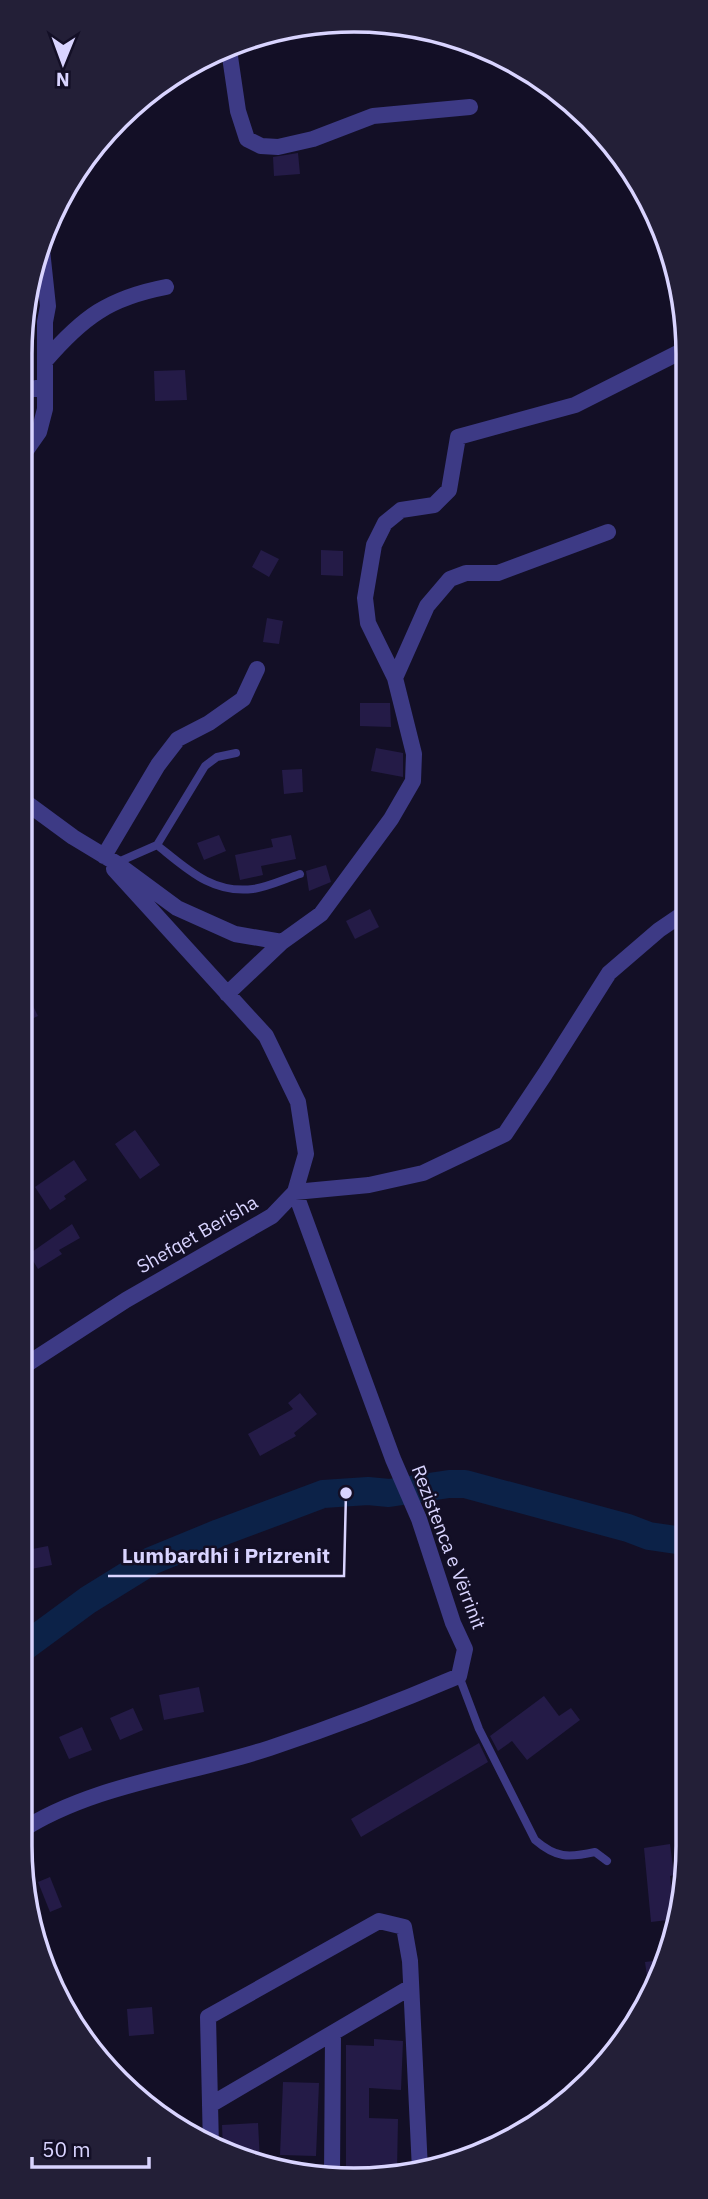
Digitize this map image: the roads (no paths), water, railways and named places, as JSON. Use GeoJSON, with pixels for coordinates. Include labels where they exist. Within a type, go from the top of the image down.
{"type":"FeatureCollection","features":[{"type":"Feature","properties":{"kind":"street"},"geometry":{"type":"LineString","coordinates":[[230,56],[238,111],[247,139],[261,146],[278,147],[313,139],[373,116],[470,107]]}},
{"type":"Feature","properties":{"kind":"street"},"geometry":{"type":"LineString","coordinates":[[32,442],[39,432],[45,409],[45,322],[48,306],[44,266]]}},
{"type":"Feature","properties":{"kind":"street"},"geometry":{"type":"LineString","coordinates":[[46,361],[71,331],[100,309],[143,291],[166,287]]}},
{"type":"Feature","properties":{"kind":"street"},"geometry":{"type":"LineString","coordinates":[[227,994],[282,942],[321,914],[391,819],[413,781],[414,754],[395,678],[368,623],[365,598],[374,545],[385,523],[401,510],[434,505],[449,490],[458,437],[575,405],[676,355]]}},
{"type":"Feature","properties":{"kind":"street"},"geometry":{"type":"LineString","coordinates":[[32,389],[44,386]]}},
{"type":"Feature","properties":{"kind":"street"},"geometry":{"type":"LineString","coordinates":[[395,678],[427,606],[450,579],[467,573],[498,573],[608,532]]}},
{"type":"Feature","properties":{"kind":"street"},"geometry":{"type":"LineString","coordinates":[[110,860],[158,765],[178,739],[209,723],[243,699],[257,669]]}},
{"type":"Feature","properties":{"kind":"street"},"geometry":{"type":"LineString","coordinates":[[32,806],[177,908],[235,934],[282,942]]}},
{"type":"Feature","properties":{"kind":"street","name":"Shefqet Berisha"},"geometry":{"type":"LineString","coordinates":[[32,1361],[126,1300],[272,1216],[295,1192],[306,1154],[298,1102],[266,1035],[122,880],[110,860]]}},
{"type":"Feature","properties":{"kind":"street"},"geometry":{"type":"LineString","coordinates":[[295,1192],[369,1185],[422,1173],[505,1134],[609,973],[676,918]]}},
{"type":"Feature","properties":{"kind":"street","name":"Rezistenca e Vërrinit"},"geometry":{"type":"LineString","coordinates":[[295,1192],[393,1459],[419,1519],[453,1623],[465,1649],[458,1675]]}},
{"type":"Feature","properties":{"kind":"street"},"geometry":{"type":"LineString","coordinates":[[32,1825],[71,1805],[269,1748],[458,1675]]}},
{"type":"Feature","properties":{"kind":"street"},"geometry":{"type":"LineString","coordinates":[[211,2134],[208,2017],[379,1921],[404,1927],[411,1987],[420,2160]]}},
{"type":"Feature","properties":{"kind":"street"},"geometry":{"type":"LineString","coordinates":[[210,2105],[411,1987]]}},
{"type":"Feature","properties":{"kind":"street"},"geometry":{"type":"LineString","coordinates":[[332,2167],[333,2035]]}},
{"type":"Feature","properties":{"kind":"lane"},"geometry":{"type":"LineString","coordinates":[[110,860],[157,845],[205,766],[217,757],[236,753]]}},
{"type":"Feature","properties":{"kind":"lane"},"geometry":{"type":"LineString","coordinates":[[157,845],[191,872],[222,889],[254,889],[300,874]]}},
{"type":"Feature","properties":{"kind":"lane"},"geometry":{"type":"LineString","coordinates":[[458,1675],[479,1729],[535,1840],[547,1850],[570,1857],[594,1852],[607,1861]]}},
{"type":"Feature","properties":{"kind":"waterway"},"geometry":{"type":"LineString","coordinates":[[32,1641],[88,1600],[151,1561],[323,1494],[368,1491],[389,1493],[465,1484],[649,1536],[676,1540]]}},
{"type":"Feature","properties":{"kind":"place","name":"Lumbardhi i Prizrenit"},"geometry":{"type":"Point","coordinates":[346,1493]}}]}
